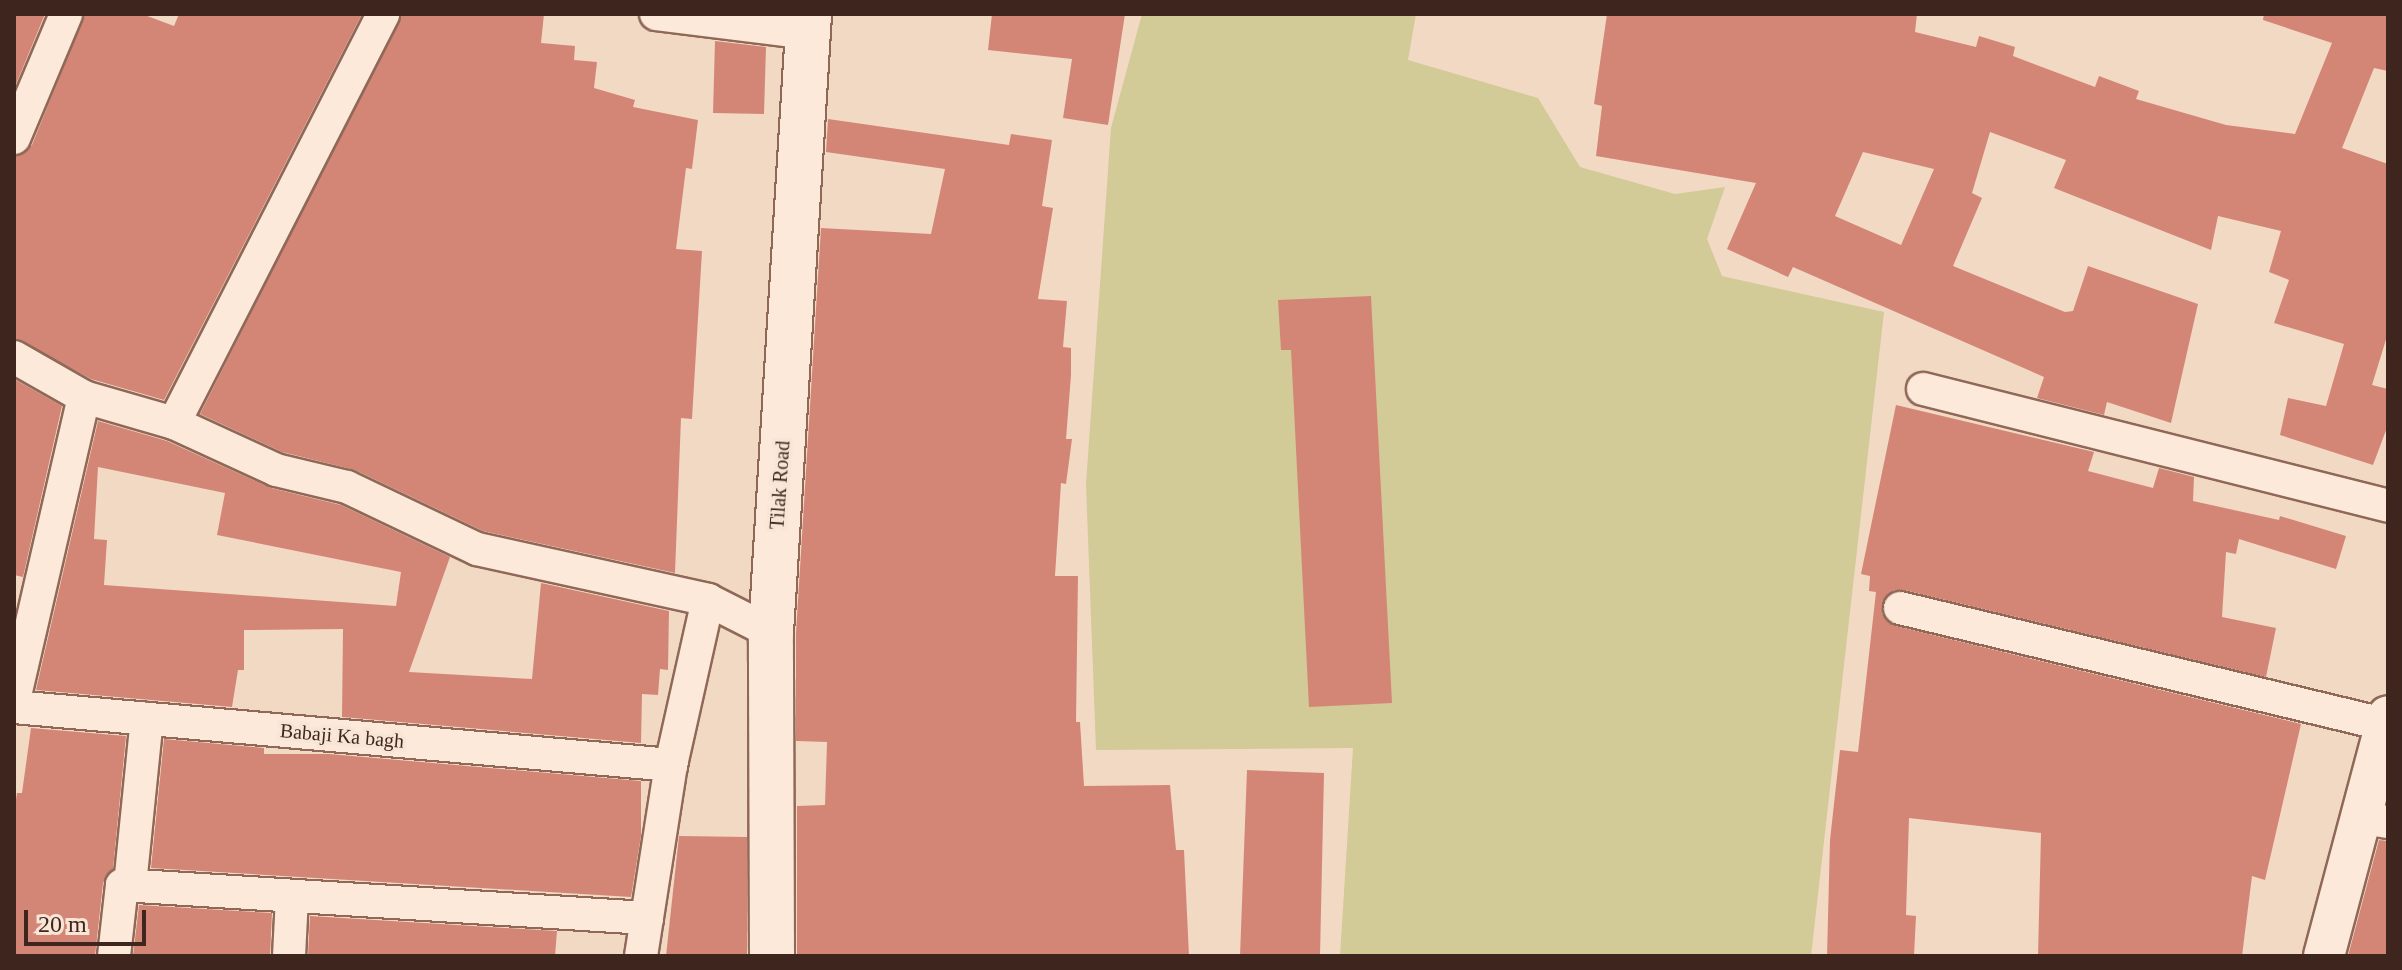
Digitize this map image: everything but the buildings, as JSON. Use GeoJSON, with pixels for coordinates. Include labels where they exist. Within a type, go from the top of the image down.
{"type":"FeatureCollection","features":[{"type":"Feature","properties":{"kind":"main road","name":"Tilak Road"},"geometry":{"type":"LineString","coordinates":[[772,956],[771,632],[809,24]]}},
{"type":"Feature","properties":{"kind":"street"},"geometry":{"type":"LineString","coordinates":[[14,138],[66,14]]}},
{"type":"Feature","properties":{"kind":"street"},"geometry":{"type":"LineString","coordinates":[[174,423],[383,14]]}},
{"type":"Feature","properties":{"kind":"street"},"geometry":{"type":"LineString","coordinates":[[656,14],[809,24]]}},
{"type":"Feature","properties":{"kind":"street"},"geometry":{"type":"LineString","coordinates":[[14,357],[84,397],[174,423],[276,470],[347,487],[477,549],[708,600],[771,632]]}},
{"type":"Feature","properties":{"kind":"street"},"geometry":{"type":"LineString","coordinates":[[1923,389],[2388,506]]}},
{"type":"Feature","properties":{"kind":"street"},"geometry":{"type":"LineString","coordinates":[[14,700],[84,397]]}},
{"type":"Feature","properties":{"kind":"street"},"geometry":{"type":"LineString","coordinates":[[641,956],[671,765],[708,600]]}},
{"type":"Feature","properties":{"kind":"street"},"geometry":{"type":"LineString","coordinates":[[1900,608],[2387,721],[2375,820],[2324,956]]}},
{"type":"Feature","properties":{"kind":"street","name":"Babaji Ka bagh"},"geometry":{"type":"LineString","coordinates":[[14,707],[671,765]]}},
{"type":"Feature","properties":{"kind":"street"},"geometry":{"type":"LineString","coordinates":[[130,885],[147,719]]}},
{"type":"Feature","properties":{"kind":"street"},"geometry":{"type":"LineString","coordinates":[[114,956],[122,885],[647,918]]}},
{"type":"Feature","properties":{"kind":"street"},"geometry":{"type":"LineString","coordinates":[[289,956],[292,896]]}},
{"type":"Feature","properties":{"kind":"shaded area"},"geometry":{"type":"Polygon","coordinates":[[[1142,14],[1416,14],[1408,60],[1538,98],[1580,167],[1675,194],[1725,187],[1707,239],[1722,276],[1884,312],[1811,956],[1340,956],[1353,748],[1096,750],[1086,484],[1111,128],[1142,14]]]}}]}
